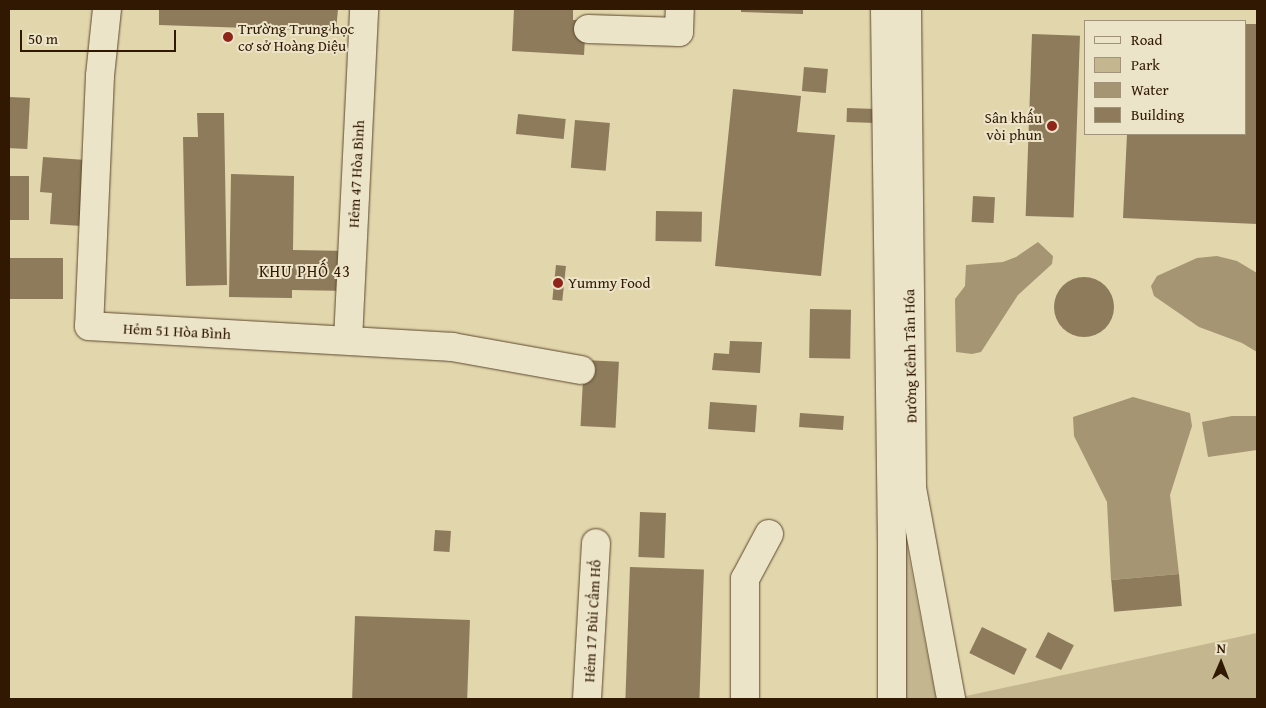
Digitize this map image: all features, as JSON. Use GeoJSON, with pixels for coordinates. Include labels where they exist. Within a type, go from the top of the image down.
{"type":"FeatureCollection","features":[{"type":"Feature","properties":{"kind":"street","name":"Hẻm 51 Hòa Bình"},"geometry":{"type":"LineString","coordinates":[[107,9],[100,76],[89,326],[452,347],[582,370]]}},
{"type":"Feature","properties":{"kind":"street","name":"Hẻm 47 Hòa Bình"},"geometry":{"type":"LineString","coordinates":[[348,340],[364,9]]}},
{"type":"Feature","properties":{"kind":"street"},"geometry":{"type":"LineString","coordinates":[[588,29],[679,32],[680,9]]}},
{"type":"Feature","properties":{"kind":"street","name":"Đường Kênh Tân Hóa"},"geometry":{"type":"LineString","coordinates":[[885,9],[892,542],[892,699]]}},
{"type":"Feature","properties":{"kind":"street","name":"Đường Kênh Tân Hóa"},"geometry":{"type":"LineString","coordinates":[[907,9],[912,488],[952,699]]}},
{"type":"Feature","properties":{"kind":"street"},"geometry":{"type":"LineString","coordinates":[[745,699],[745,580],[769,534]]}},
{"type":"Feature","properties":{"kind":"street","name":"Hẻm 17 Bùi Cẩm Hổ"},"geometry":{"type":"LineString","coordinates":[[587,699],[596,543]]}},
{"type":"Feature","properties":{"kind":"green space"},"geometry":{"type":"Polygon","coordinates":[[[903,527],[936,699],[905,699],[903,527]]]}},
{"type":"Feature","properties":{"kind":"green space"},"geometry":{"type":"Polygon","coordinates":[[[1257,633],[1257,699],[966,699],[966,696],[1257,633]]]}},
{"type":"Feature","properties":{"kind":"water"},"geometry":{"type":"Polygon","coordinates":[[[1038,242],[1053,256],[1052,264],[1018,295],[981,352],[972,354],[956,352],[955,299],[965,286],[966,265],[1003,262],[1016,257],[1038,242]]]}},
{"type":"Feature","properties":{"kind":"water"},"geometry":{"type":"Polygon","coordinates":[[[1217,256],[1237,261],[1257,273],[1257,352],[1242,343],[1199,327],[1154,296],[1151,286],[1157,276],[1197,258],[1217,256]]]}},
{"type":"Feature","properties":{"kind":"water"},"geometry":{"type":"Polygon","coordinates":[[[1133,397],[1190,413],[1192,426],[1170,495],[1179,574],[1111,580],[1107,502],[1074,436],[1073,417],[1133,397]]]}},
{"type":"Feature","properties":{"kind":"water"},"geometry":{"type":"Polygon","coordinates":[[[1232,416],[1257,416],[1257,450],[1208,457],[1202,422],[1232,416]]]}},
{"type":"Feature","properties":{"kind":"building"},"geometry":{"type":"Polygon","coordinates":[[[159,9],[338,9],[336,31],[159,25],[159,9]]]}},
{"type":"Feature","properties":{"kind":"building"},"geometry":{"type":"Polygon","coordinates":[[[514,9],[573,9],[573,20],[586,20],[584,55],[512,51],[514,9]]]}},
{"type":"Feature","properties":{"kind":"building"},"geometry":{"type":"Polygon","coordinates":[[[741,9],[803,9],[803,14],[741,12],[741,9]]]}},
{"type":"Feature","properties":{"kind":"building"},"geometry":{"type":"Polygon","coordinates":[[[1246,24],[1257,24],[1257,224],[1123,218],[1127,135],[1246,135],[1246,24]]]}},
{"type":"Feature","properties":{"kind":"building","name":"Sân khấu vòi phun"},"geometry":{"type":"Polygon","coordinates":[[[1032,34],[1080,36],[1074,218],[1026,216],[1032,34]]]}},
{"type":"Feature","properties":{"kind":"building"},"geometry":{"type":"Polygon","coordinates":[[[804,67],[828,69],[826,93],[802,91],[804,67]]]}},
{"type":"Feature","properties":{"kind":"building"},"geometry":{"type":"Polygon","coordinates":[[[733,89],[801,96],[797,132],[835,135],[821,276],[715,266],[733,89]]]}},
{"type":"Feature","properties":{"kind":"building"},"geometry":{"type":"Polygon","coordinates":[[[9,97],[30,98],[27,149],[9,148],[9,97]]]}},
{"type":"Feature","properties":{"kind":"building"},"geometry":{"type":"Polygon","coordinates":[[[847,108],[876,109],[875,123],[847,122],[847,108]]]}},
{"type":"Feature","properties":{"kind":"building"},"geometry":{"type":"Polygon","coordinates":[[[197,113],[224,113],[227,285],[186,286],[183,137],[198,137],[197,113]]]}},
{"type":"Feature","properties":{"kind":"building"},"geometry":{"type":"Polygon","coordinates":[[[518,114],[566,119],[564,139],[516,134],[518,114]]]}},
{"type":"Feature","properties":{"kind":"building"},"geometry":{"type":"Polygon","coordinates":[[[575,120],[610,123],[606,171],[571,168],[575,120]]]}},
{"type":"Feature","properties":{"kind":"building"},"geometry":{"type":"Polygon","coordinates":[[[43,157],[86,160],[82,226],[50,224],[52,193],[40,192],[43,157]]]}},
{"type":"Feature","properties":{"kind":"building"},"geometry":{"type":"Polygon","coordinates":[[[231,174],[294,176],[293,250],[351,251],[350,291],[292,290],[292,298],[229,297],[231,174]]]}},
{"type":"Feature","properties":{"kind":"building"},"geometry":{"type":"Polygon","coordinates":[[[9,176],[29,176],[29,220],[9,220],[9,176]]]}},
{"type":"Feature","properties":{"kind":"building"},"geometry":{"type":"Polygon","coordinates":[[[973,196],[995,197],[994,223],[972,222],[973,196]]]}},
{"type":"Feature","properties":{"kind":"building"},"geometry":{"type":"Polygon","coordinates":[[[656,211],[702,212],[701,242],[655,241],[656,211]]]}},
{"type":"Feature","properties":{"kind":"building"},"geometry":{"type":"Polygon","coordinates":[[[9,258],[63,258],[63,299],[9,299],[9,258]]]}},
{"type":"Feature","properties":{"kind":"building","name":"Yummy Food"},"geometry":{"type":"Polygon","coordinates":[[[556,265],[566,266],[562,301],[552,300],[556,265]]]}},
{"type":"Feature","properties":{"kind":"building"},"geometry":{"type":"Polygon","coordinates":[[[1078,277],[1090,277],[1101,282],[1109,290],[1114,301],[1112,319],[1101,332],[1090,337],[1078,337],[1067,332],[1059,324],[1054,313],[1054,301],[1059,290],[1067,282],[1078,277]]]}},
{"type":"Feature","properties":{"kind":"building"},"geometry":{"type":"Polygon","coordinates":[[[810,309],[851,310],[850,359],[809,358],[810,309]]]}},
{"type":"Feature","properties":{"kind":"building"},"geometry":{"type":"Polygon","coordinates":[[[730,341],[762,342],[760,373],[712,370],[714,353],[729,354],[730,341]]]}},
{"type":"Feature","properties":{"kind":"building"},"geometry":{"type":"Polygon","coordinates":[[[584,360],[619,362],[615,428],[581,426],[584,360]]]}},
{"type":"Feature","properties":{"kind":"building"},"geometry":{"type":"Polygon","coordinates":[[[710,402],[757,405],[755,432],[708,429],[710,402]]]}},
{"type":"Feature","properties":{"kind":"building"},"geometry":{"type":"Polygon","coordinates":[[[800,413],[844,416],[843,430],[799,427],[800,413]]]}},
{"type":"Feature","properties":{"kind":"building"},"geometry":{"type":"Polygon","coordinates":[[[640,512],[666,513],[664,558],[638,557],[640,512]]]}},
{"type":"Feature","properties":{"kind":"building"},"geometry":{"type":"Polygon","coordinates":[[[435,530],[451,531],[449,552],[434,551],[435,530]]]}},
{"type":"Feature","properties":{"kind":"building"},"geometry":{"type":"Polygon","coordinates":[[[630,567],[704,570],[699,699],[625,699],[630,567]]]}},
{"type":"Feature","properties":{"kind":"building"},"geometry":{"type":"Polygon","coordinates":[[[1179,574],[1182,606],[1114,612],[1111,580],[1179,574]]]}},
{"type":"Feature","properties":{"kind":"building"},"geometry":{"type":"Polygon","coordinates":[[[355,616],[470,620],[467,699],[352,699],[355,616]]]}},
{"type":"Feature","properties":{"kind":"building"},"geometry":{"type":"Polygon","coordinates":[[[982,627],[1027,649],[1014,675],[969,653],[982,627]]]}},
{"type":"Feature","properties":{"kind":"building"},"geometry":{"type":"Polygon","coordinates":[[[1048,632],[1074,645],[1061,670],[1035,657],[1048,632]]]}},
{"type":"Feature","properties":{"kind":"place","name":"Trường Trung học cơ sở Hoàng Diệu"},"geometry":{"type":"Point","coordinates":[228,37]}},
{"type":"Feature","properties":{"kind":"place","name":"Sân khấu vòi phun"},"geometry":{"type":"Point","coordinates":[1052,126]}},
{"type":"Feature","properties":{"kind":"place","name":"Yummy Food"},"geometry":{"type":"Point","coordinates":[558,283]}},
{"type":"Feature","properties":{"kind":"district","name":"KHU PHỐ 43"},"geometry":{"type":"Point","coordinates":[305,271]}}]}
